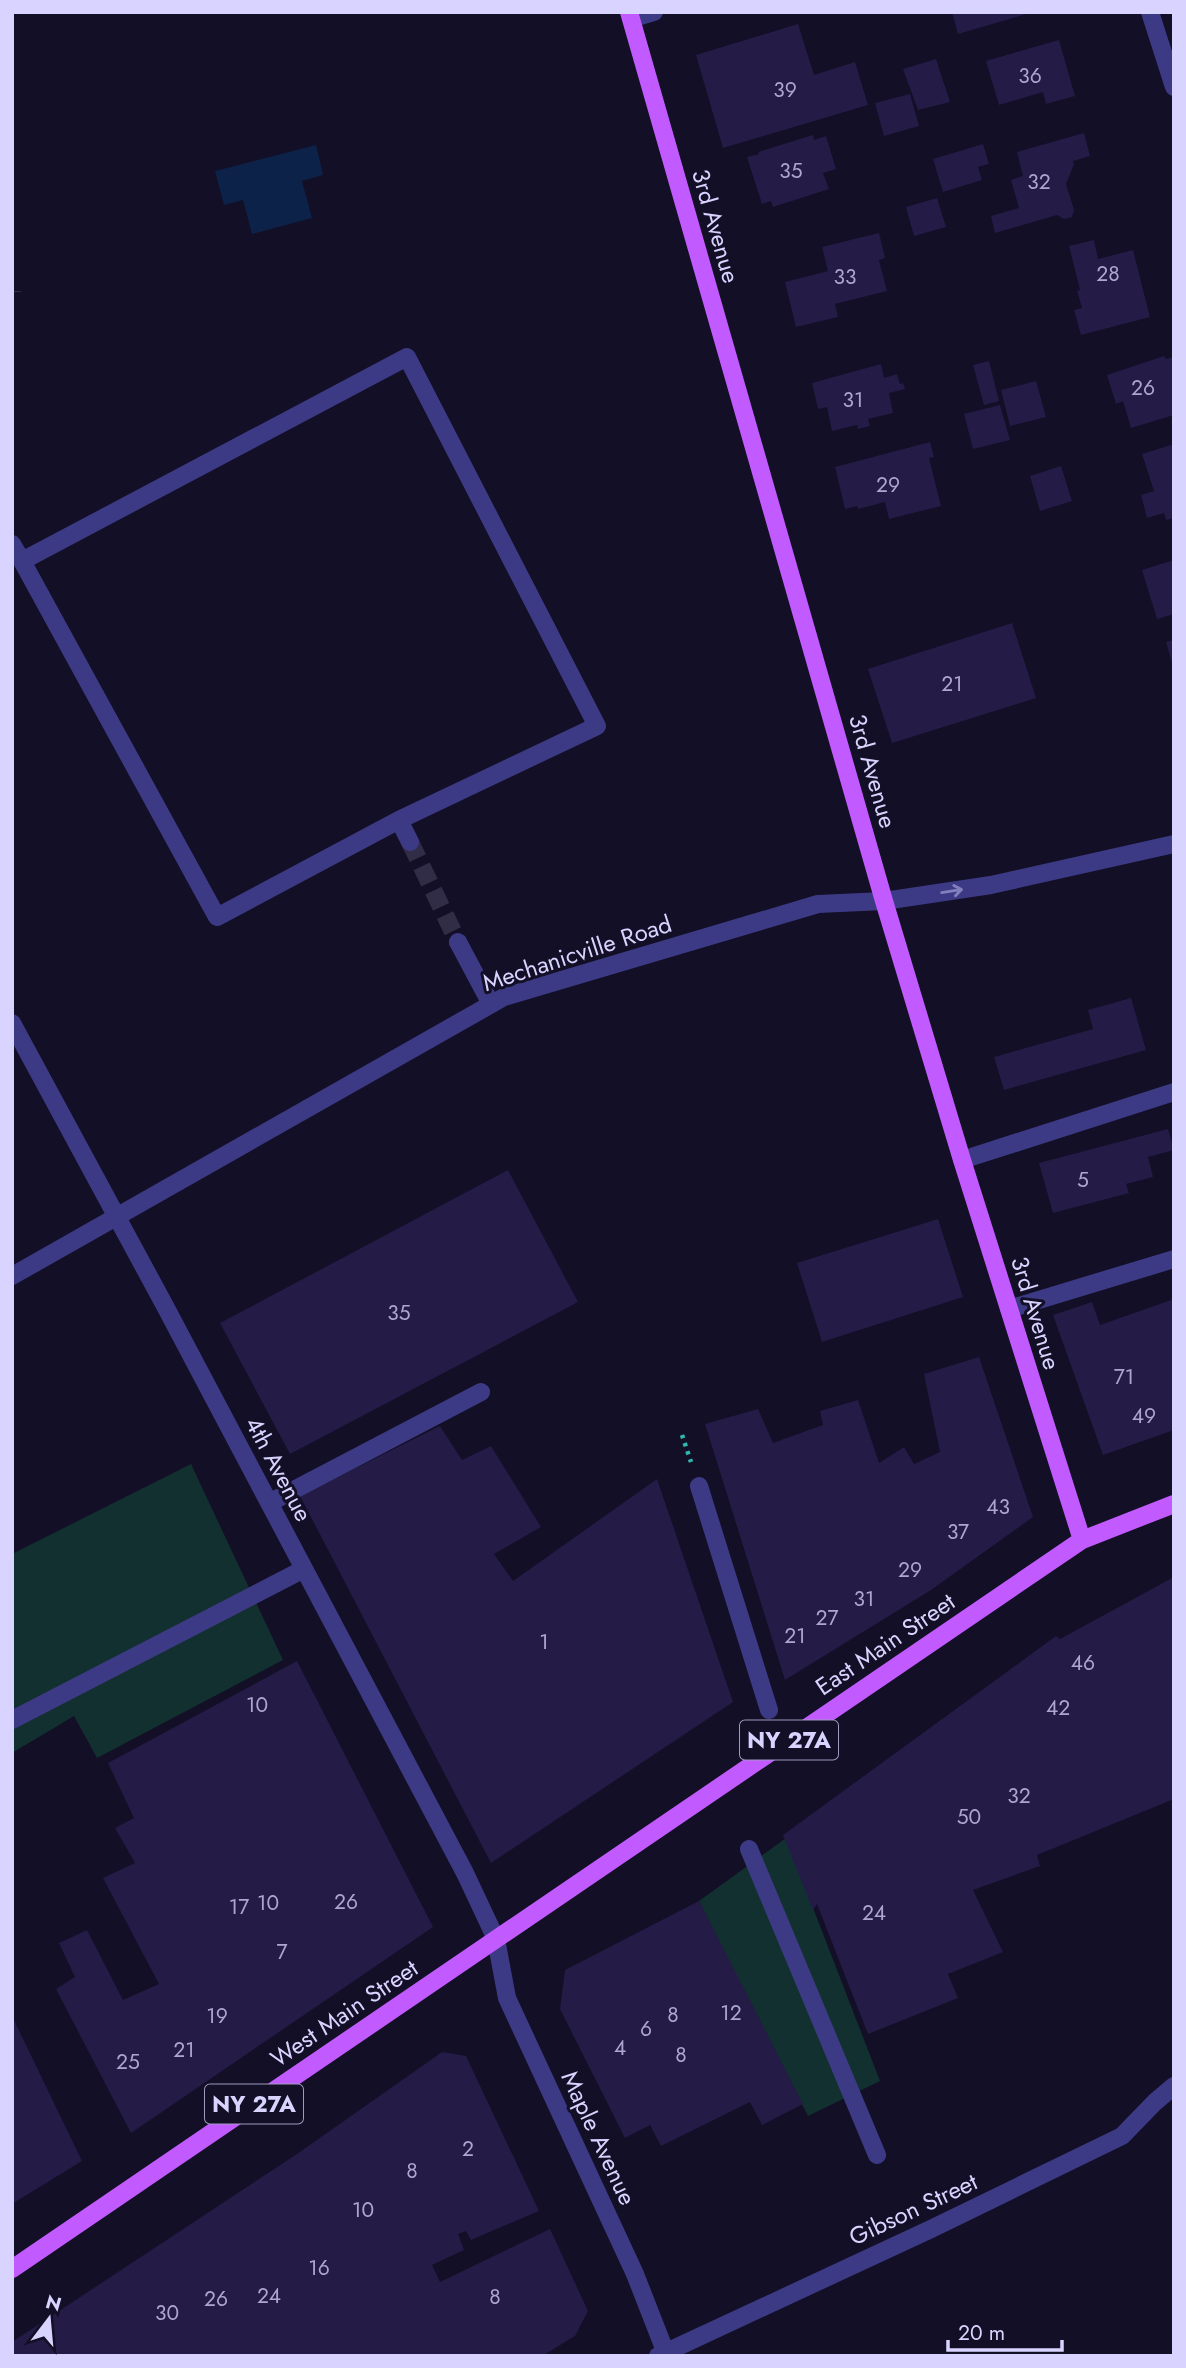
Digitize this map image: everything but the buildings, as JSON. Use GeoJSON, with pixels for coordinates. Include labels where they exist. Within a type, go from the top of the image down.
{"type":"FeatureCollection","features":[{"type":"Feature","properties":{"kind":"main road","name":"3rd Avenue"},"geometry":{"type":"LineString","coordinates":[[630,16],[884,901],[962,1160],[1082,1540]]}},
{"type":"Feature","properties":{"kind":"main road","name":"East Main Street"},"geometry":{"type":"LineString","coordinates":[[496,1940],[1082,1540],[1174,1504]]}},
{"type":"Feature","properties":{"kind":"main road","name":"West Main Street"},"geometry":{"type":"LineString","coordinates":[[12,2269],[496,1940]]}},
{"type":"Feature","properties":{"kind":"street"},"geometry":{"type":"LineString","coordinates":[[630,16],[654,12]]}},
{"type":"Feature","properties":{"kind":"street"},"geometry":{"type":"LineString","coordinates":[[1150,12],[1174,87]]}},
{"type":"Feature","properties":{"kind":"street"},"geometry":{"type":"LineString","coordinates":[[12,544],[217,917],[399,820],[597,726],[407,357],[22,561]]}},
{"type":"Feature","properties":{"kind":"street"},"geometry":{"type":"LineString","coordinates":[[399,820],[410,842]]}},
{"type":"Feature","properties":{"kind":"street","name":"Mechanicville Road"},"geometry":{"type":"LineString","coordinates":[[12,1276],[504,997],[818,904],[884,901],[991,885],[1174,844]]}},
{"type":"Feature","properties":{"kind":"street"},"geometry":{"type":"LineString","coordinates":[[457,942],[491,1004]]}},
{"type":"Feature","properties":{"kind":"street","name":"4th Avenue"},"geometry":{"type":"LineString","coordinates":[[12,1023],[465,1874],[496,1940]]}},
{"type":"Feature","properties":{"kind":"street"},"geometry":{"type":"LineString","coordinates":[[962,1160],[1174,1092]]}},
{"type":"Feature","properties":{"kind":"street"},"geometry":{"type":"LineString","coordinates":[[1009,1309],[1174,1259]]}},
{"type":"Feature","properties":{"kind":"street"},"geometry":{"type":"LineString","coordinates":[[269,1503],[481,1392]]}},
{"type":"Feature","properties":{"kind":"street"},"geometry":{"type":"LineString","coordinates":[[699,1486],[769,1710]]}},
{"type":"Feature","properties":{"kind":"street"},"geometry":{"type":"LineString","coordinates":[[12,1720],[304,1569]]}},
{"type":"Feature","properties":{"kind":"street"},"geometry":{"type":"LineString","coordinates":[[749,1849],[877,2155]]}},
{"type":"Feature","properties":{"kind":"street","name":"Maple Avenue"},"geometry":{"type":"LineString","coordinates":[[496,1940],[507,1998],[635,2274],[663,2354]]}},
{"type":"Feature","properties":{"kind":"street","name":"Gibson Street"},"geometry":{"type":"LineString","coordinates":[[663,2354],[1122,2136],[1154,2102],[1174,2086]]}},
{"type":"Feature","properties":{"kind":"green space"},"geometry":{"type":"Polygon","coordinates":[[[191,1464],[283,1660],[97,1758],[74,1716],[12,1753],[12,1554],[191,1464]]]}},
{"type":"Feature","properties":{"kind":"green space"},"geometry":{"type":"Polygon","coordinates":[[[786,1838],[880,2081],[808,2116],[699,1901],[786,1838]]]}},
{"type":"Feature","properties":{"kind":"water"},"geometry":{"type":"Polygon","coordinates":[[[316,145],[323,175],[302,181],[312,218],[252,234],[243,200],[224,205],[215,171],[316,145]]]}},
{"type":"Feature","properties":{"kind":"tunnel"},"geometry":{"type":"LineString","coordinates":[[410,842],[458,942]]}}]}
